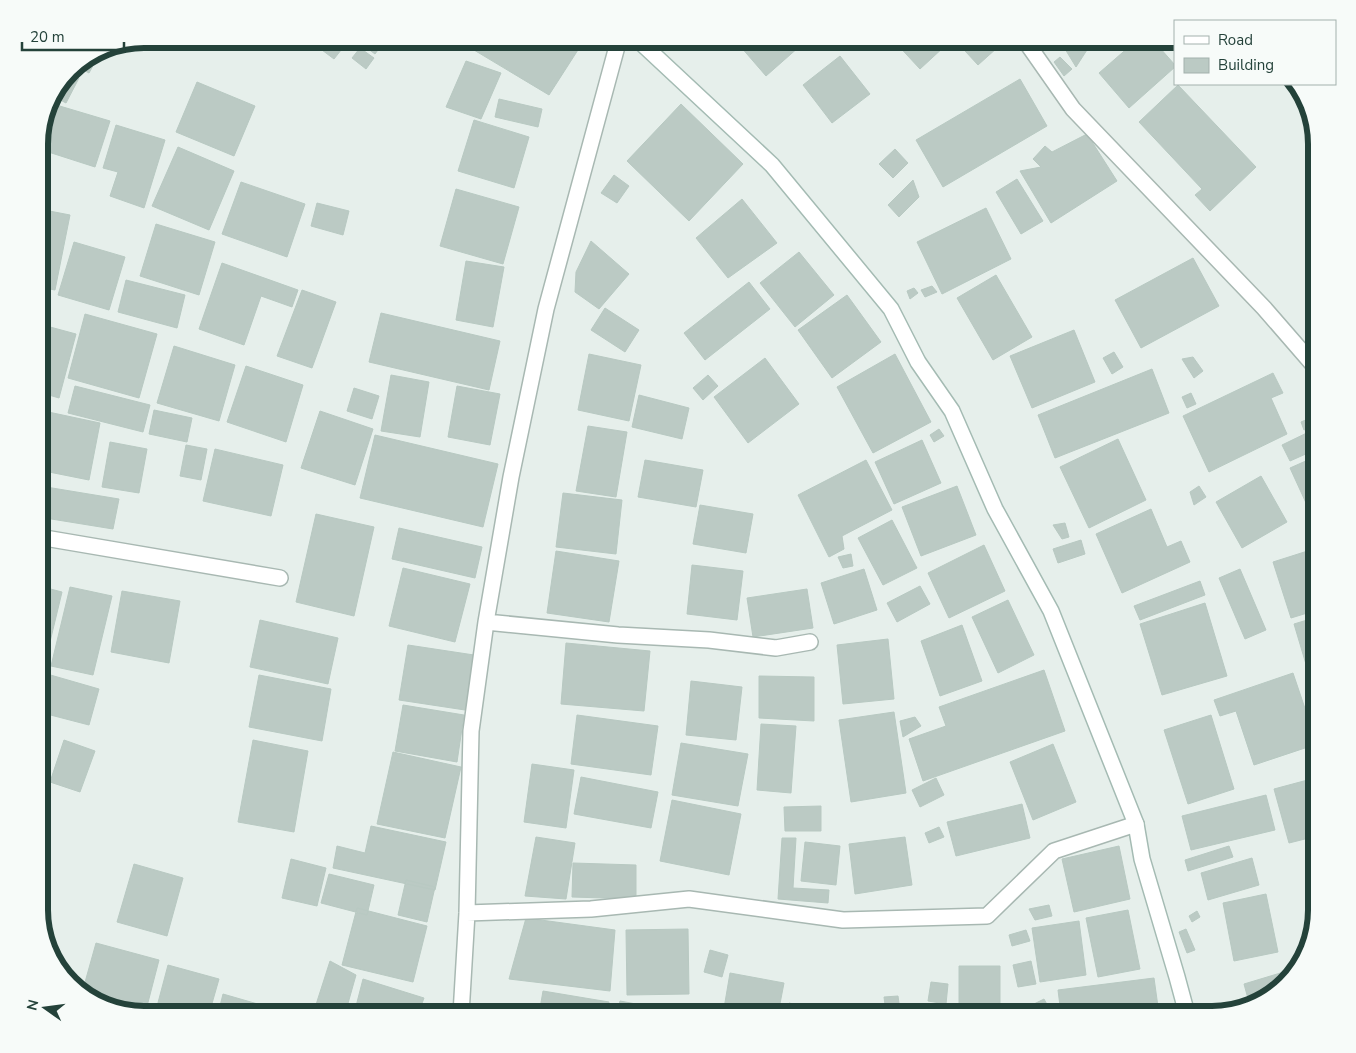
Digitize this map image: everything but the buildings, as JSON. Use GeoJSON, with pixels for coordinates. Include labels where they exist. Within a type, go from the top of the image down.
{"type":"FeatureCollection","features":[{"type":"Feature","properties":{"kind":"street"},"geometry":{"type":"LineString","coordinates":[[462,1006],[471,731],[486,622],[511,477],[546,309],[617,48]]}},
{"type":"Feature","properties":{"kind":"street"},"geometry":{"type":"LineString","coordinates":[[647,48],[772,164],[891,309],[918,362],[952,412],[994,509],[1051,611],[1136,824],[1142,859],[1185,1006]]}},
{"type":"Feature","properties":{"kind":"street"},"geometry":{"type":"LineString","coordinates":[[1030,48],[1073,109],[1264,308],[1308,359]]}},
{"type":"Feature","properties":{"kind":"street"},"geometry":{"type":"LineString","coordinates":[[48,539],[280,578]]}},
{"type":"Feature","properties":{"kind":"street"},"geometry":{"type":"LineString","coordinates":[[486,622],[618,635],[710,640],[776,648],[810,642]]}},
{"type":"Feature","properties":{"kind":"street"},"geometry":{"type":"LineString","coordinates":[[466,913],[591,909],[689,900],[843,920],[987,916],[1054,851],[1136,824]]}}]}
